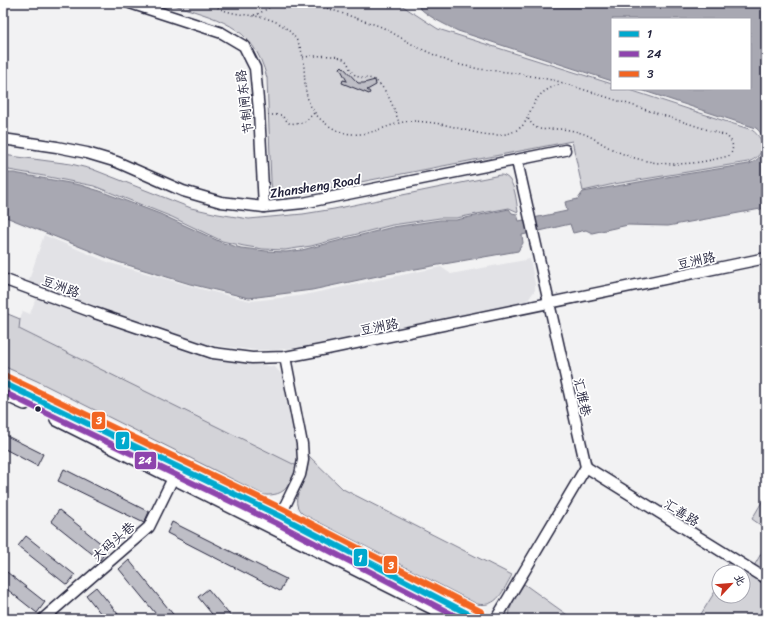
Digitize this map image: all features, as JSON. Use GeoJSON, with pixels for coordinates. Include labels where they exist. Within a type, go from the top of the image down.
{"type":"FeatureCollection","features":[{"type":"Feature","properties":{"kind":"main road"},"geometry":{"type":"LineString","coordinates":[[3,383],[456,619]]}},
{"type":"Feature","properties":{"kind":"main road"},"geometry":{"type":"LineString","coordinates":[[3,393],[176,472],[280,516],[478,619]]}},
{"type":"Feature","properties":{"kind":"street","name":"节制闸东路"},"geometry":{"type":"LineString","coordinates":[[130,3],[222,33],[244,46],[255,68],[260,111],[264,207]]}},
{"type":"Feature","properties":{"kind":"street","name":"Zhansheng Road"},"geometry":{"type":"LineString","coordinates":[[3,139],[87,153],[117,162],[182,191],[221,202],[264,207],[304,203],[517,161],[565,150]]}},
{"type":"Feature","properties":{"kind":"street","name":"汇雅巷"},"geometry":{"type":"LineString","coordinates":[[517,161],[586,467]]}},
{"type":"Feature","properties":{"kind":"street","name":"豆洲路"},"geometry":{"type":"LineString","coordinates":[[3,279],[92,312],[213,353],[252,358],[285,357],[549,304],[766,258]]}},
{"type":"Feature","properties":{"kind":"street"},"geometry":{"type":"LineString","coordinates":[[280,516],[300,475],[303,460],[302,444],[285,357]]}},
{"type":"Feature","properties":{"kind":"street"},"geometry":{"type":"LineString","coordinates":[[496,619],[586,467]]}},
{"type":"Feature","properties":{"kind":"street","name":"汇善路"},"geometry":{"type":"LineString","coordinates":[[586,467],[766,578]]}},
{"type":"Feature","properties":{"kind":"street","name":"大码头巷"},"geometry":{"type":"LineString","coordinates":[[43,619],[149,527],[176,472]]}},
{"type":"Feature","properties":{"kind":"path"},"geometry":{"type":"LineString","coordinates":[[211,3],[214,6],[234,13],[273,20],[288,30],[299,45],[303,57],[305,91],[309,104],[317,116],[332,128],[352,134],[370,132],[407,121],[424,122],[497,135],[506,134],[516,130],[526,122],[534,103],[542,93],[554,86],[565,83]]}},
{"type":"Feature","properties":{"kind":"path"},"geometry":{"type":"LineString","coordinates":[[251,16],[258,14],[277,3]]}},
{"type":"Feature","properties":{"kind":"path"},"geometry":{"type":"LineString","coordinates":[[312,3],[382,27],[421,49],[452,63],[479,69],[538,77],[565,83],[727,136],[732,142],[732,152],[728,156],[691,164],[672,165],[652,163],[616,151],[584,134],[569,130],[546,130],[537,128],[528,118]]}},
{"type":"Feature","properties":{"kind":"path"},"geometry":{"type":"LineString","coordinates":[[303,57],[328,56],[343,59],[347,62],[355,76],[372,79],[377,82],[391,102],[399,123]]}},
{"type":"Feature","properties":{"kind":"path"},"geometry":{"type":"LineString","coordinates":[[266,116],[278,115],[289,122],[299,124],[306,121],[314,112]]}},
{"type":"Feature","properties":{"kind":"shaded area"},"geometry":{"type":"Polygon","coordinates":[[[168,3],[398,3],[438,29],[611,84],[611,90],[630,90],[752,130],[760,139],[762,148],[758,156],[748,162],[614,184],[583,191],[572,141],[309,192],[296,194],[276,194],[272,189],[271,182],[267,78],[261,60],[252,45],[242,34],[217,19],[168,3]]]}},
{"type":"Feature","properties":{"kind":"shaded area"},"geometry":{"type":"Polygon","coordinates":[[[415,3],[766,3],[766,208],[668,226],[628,225],[592,233],[586,230],[573,233],[570,224],[522,235],[523,243],[518,251],[387,274],[312,290],[249,298],[190,284],[118,262],[3,217],[3,173],[14,173],[80,185],[100,191],[160,214],[223,243],[241,248],[286,252],[302,250],[393,227],[440,220],[456,220],[509,209],[512,213],[517,214],[519,221],[567,211],[565,202],[578,199],[583,192],[749,164],[755,161],[762,153],[764,148],[763,137],[756,128],[641,90],[751,90],[751,18],[611,18],[611,81],[458,31],[440,22],[419,8],[415,3]]]}},
{"type":"Feature","properties":{"kind":"shaded area"},"geometry":{"type":"Polygon","coordinates":[[[3,155],[71,164],[92,169],[191,208],[249,219],[303,214],[334,209],[500,175],[509,179],[512,184],[518,212],[509,208],[456,218],[440,218],[392,225],[311,246],[285,250],[263,249],[222,241],[172,217],[94,186],[3,169],[3,155]]]}},
{"type":"Feature","properties":{"kind":"shaded area"},"geometry":{"type":"Polygon","coordinates":[[[44,235],[110,263],[201,289],[251,301],[299,296],[441,267],[451,274],[530,259],[535,290],[528,300],[521,303],[302,347],[274,350],[255,350],[219,346],[203,343],[28,283],[44,235]]]}},
{"type":"Feature","properties":{"kind":"shaded area"},"geometry":{"type":"Polygon","coordinates":[[[37,295],[200,355],[275,367],[282,375],[297,443],[297,466],[155,399],[19,329],[23,311],[30,314],[37,295]]]}},
{"type":"Feature","properties":{"kind":"shaded area"},"geometry":{"type":"Polygon","coordinates":[[[3,312],[20,319],[19,329],[297,466],[292,479],[286,488],[278,494],[264,495],[37,381],[3,366],[3,312]]]}},
{"type":"Feature","properties":{"kind":"shaded area"},"geometry":{"type":"Polygon","coordinates":[[[308,455],[343,489],[512,575],[503,592],[495,601],[484,605],[477,604],[303,514],[299,510],[297,500],[307,472],[308,455]]]}},
{"type":"Feature","properties":{"kind":"shaded area"},"geometry":{"type":"Polygon","coordinates":[[[766,495],[766,529],[752,519],[766,495]]]}},
{"type":"Feature","properties":{"kind":"shaded area"},"geometry":{"type":"Polygon","coordinates":[[[766,545],[766,573],[754,566],[766,545]]]}},
{"type":"Feature","properties":{"kind":"shaded area"},"geometry":{"type":"Polygon","coordinates":[[[751,575],[766,583],[766,619],[698,619],[711,598],[711,604],[751,604],[751,575]]]}},
{"type":"Feature","properties":{"kind":"shaded area"},"geometry":{"type":"Polygon","coordinates":[[[524,584],[573,619],[510,619],[510,609],[524,584]]]}},
{"type":"Feature","properties":{"kind":"building"},"geometry":{"type":"Polygon","coordinates":[[[342,66],[358,83],[375,80],[376,85],[367,90],[370,92],[369,94],[342,83],[343,80],[347,81],[340,68],[342,66]]]}},
{"type":"Feature","properties":{"kind":"building"},"geometry":{"type":"Polygon","coordinates":[[[3,434],[43,454],[37,466],[3,448],[3,434]]]}},
{"type":"Feature","properties":{"kind":"building"},"geometry":{"type":"Polygon","coordinates":[[[64,469],[149,512],[144,523],[58,481],[64,469]]]}},
{"type":"Feature","properties":{"kind":"building"},"geometry":{"type":"Polygon","coordinates":[[[59,510],[108,549],[100,560],[51,521],[59,510]]]}},
{"type":"Feature","properties":{"kind":"building"},"geometry":{"type":"Polygon","coordinates":[[[172,522],[286,579],[280,591],[167,533],[172,522]]]}},
{"type":"Feature","properties":{"kind":"building"},"geometry":{"type":"Polygon","coordinates":[[[26,536],[75,575],[67,585],[18,546],[26,536]]]}},
{"type":"Feature","properties":{"kind":"building"},"geometry":{"type":"Polygon","coordinates":[[[129,560],[177,619],[160,619],[119,569],[129,560]]]}},
{"type":"Feature","properties":{"kind":"building"},"geometry":{"type":"Polygon","coordinates":[[[3,569],[45,602],[37,613],[3,586],[3,569]]]}},
{"type":"Feature","properties":{"kind":"building"},"geometry":{"type":"Polygon","coordinates":[[[96,587],[122,619],[105,619],[86,595],[96,587]]]}},
{"type":"Feature","properties":{"kind":"building"},"geometry":{"type":"Polygon","coordinates":[[[208,589],[233,619],[216,619],[198,597],[208,589]]]}},
{"type":"Feature","properties":{"kind":"transit line","name":"3"},"geometry":{"type":"LineString","coordinates":[[6,376],[283,509],[482,612]]}},
{"type":"Feature","properties":{"kind":"transit line","name":"1"},"geometry":{"type":"LineString","coordinates":[[3,383],[280,516],[478,619]]}},
{"type":"Feature","properties":{"kind":"transit line","name":"24"},"geometry":{"type":"LineString","coordinates":[[3,392],[276,523],[461,619]]}}]}
